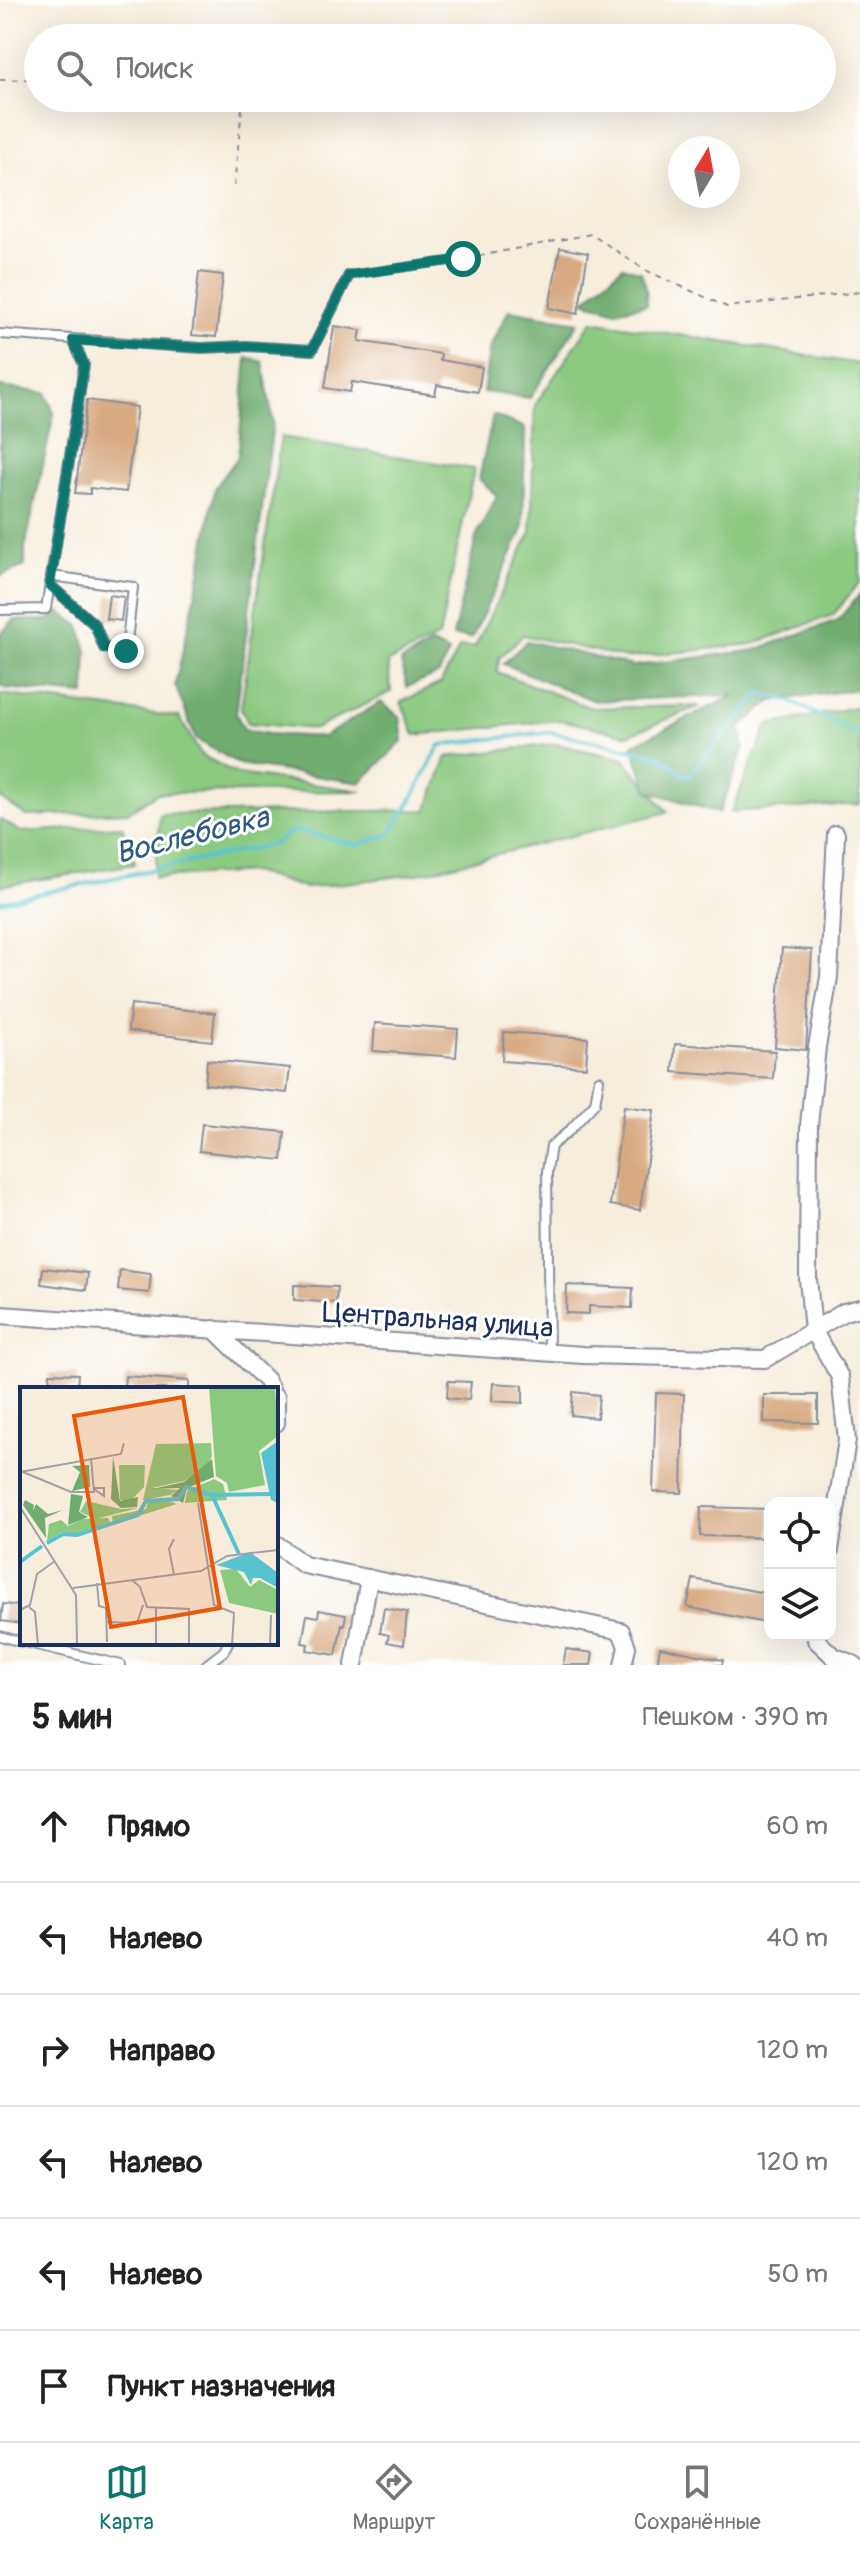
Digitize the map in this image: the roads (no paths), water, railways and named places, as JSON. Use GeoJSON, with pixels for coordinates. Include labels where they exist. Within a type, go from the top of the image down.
{"type":"FeatureCollection","features":[{"type":"Feature","properties":{"kind":"street"},"geometry":{"type":"LineString","coordinates":[[836,834],[829,977],[817,1047],[809,1125],[808,1279],[813,1330],[840,1377],[847,1440],[836,1511]]}},
{"type":"Feature","properties":{"kind":"street","name":"Центральная улица"},"geometry":{"type":"LineString","coordinates":[[0,1315],[549,1352],[765,1359],[844,1312],[860,1308]]}},
{"type":"Feature","properties":{"kind":"street"},"geometry":{"type":"LineString","coordinates":[[214,1329],[270,1387]]}},
{"type":"Feature","properties":{"kind":"street"},"geometry":{"type":"LineString","coordinates":[[278,1546],[304,1565],[621,1631],[627,1647],[623,1665]]}},
{"type":"Feature","properties":{"kind":"street"},"geometry":{"type":"LineString","coordinates":[[354,1665],[369,1578]]}},
{"type":"Feature","properties":{"kind":"street"},"geometry":{"type":"LineString","coordinates":[[817,1641],[833,1656],[855,1665]]}},
{"type":"Feature","properties":{"kind":"lane"},"geometry":{"type":"LineString","coordinates":[[0,334],[202,348],[246,346],[312,350],[349,275]]}},
{"type":"Feature","properties":{"kind":"lane"},"geometry":{"type":"LineString","coordinates":[[0,610],[46,609],[84,365],[73,340]]}},
{"type":"Feature","properties":{"kind":"lane"},"geometry":{"type":"LineString","coordinates":[[51,581],[133,587],[126,651],[104,648],[95,625],[51,581]]}},
{"type":"Feature","properties":{"kind":"lane"},"geometry":{"type":"LineString","coordinates":[[549,1352],[547,1171],[551,1146],[595,1103],[599,1080]]}},
{"type":"Feature","properties":{"kind":"lane"},"geometry":{"type":"LineString","coordinates":[[0,1636],[20,1641]]}},
{"type":"Feature","properties":{"kind":"lane"},"geometry":{"type":"LineString","coordinates":[[38,1645],[121,1665]]}},
{"type":"Feature","properties":{"kind":"lane"},"geometry":{"type":"LineString","coordinates":[[206,1665],[227,1645]]}},
{"type":"Feature","properties":{"kind":"waterway","name":"Вослебовка"},"geometry":{"type":"LineString","coordinates":[[0,902],[274,844],[294,830],[357,845],[390,834],[440,745],[550,732],[657,755],[688,777],[760,693],[790,701],[860,735]]}}]}
